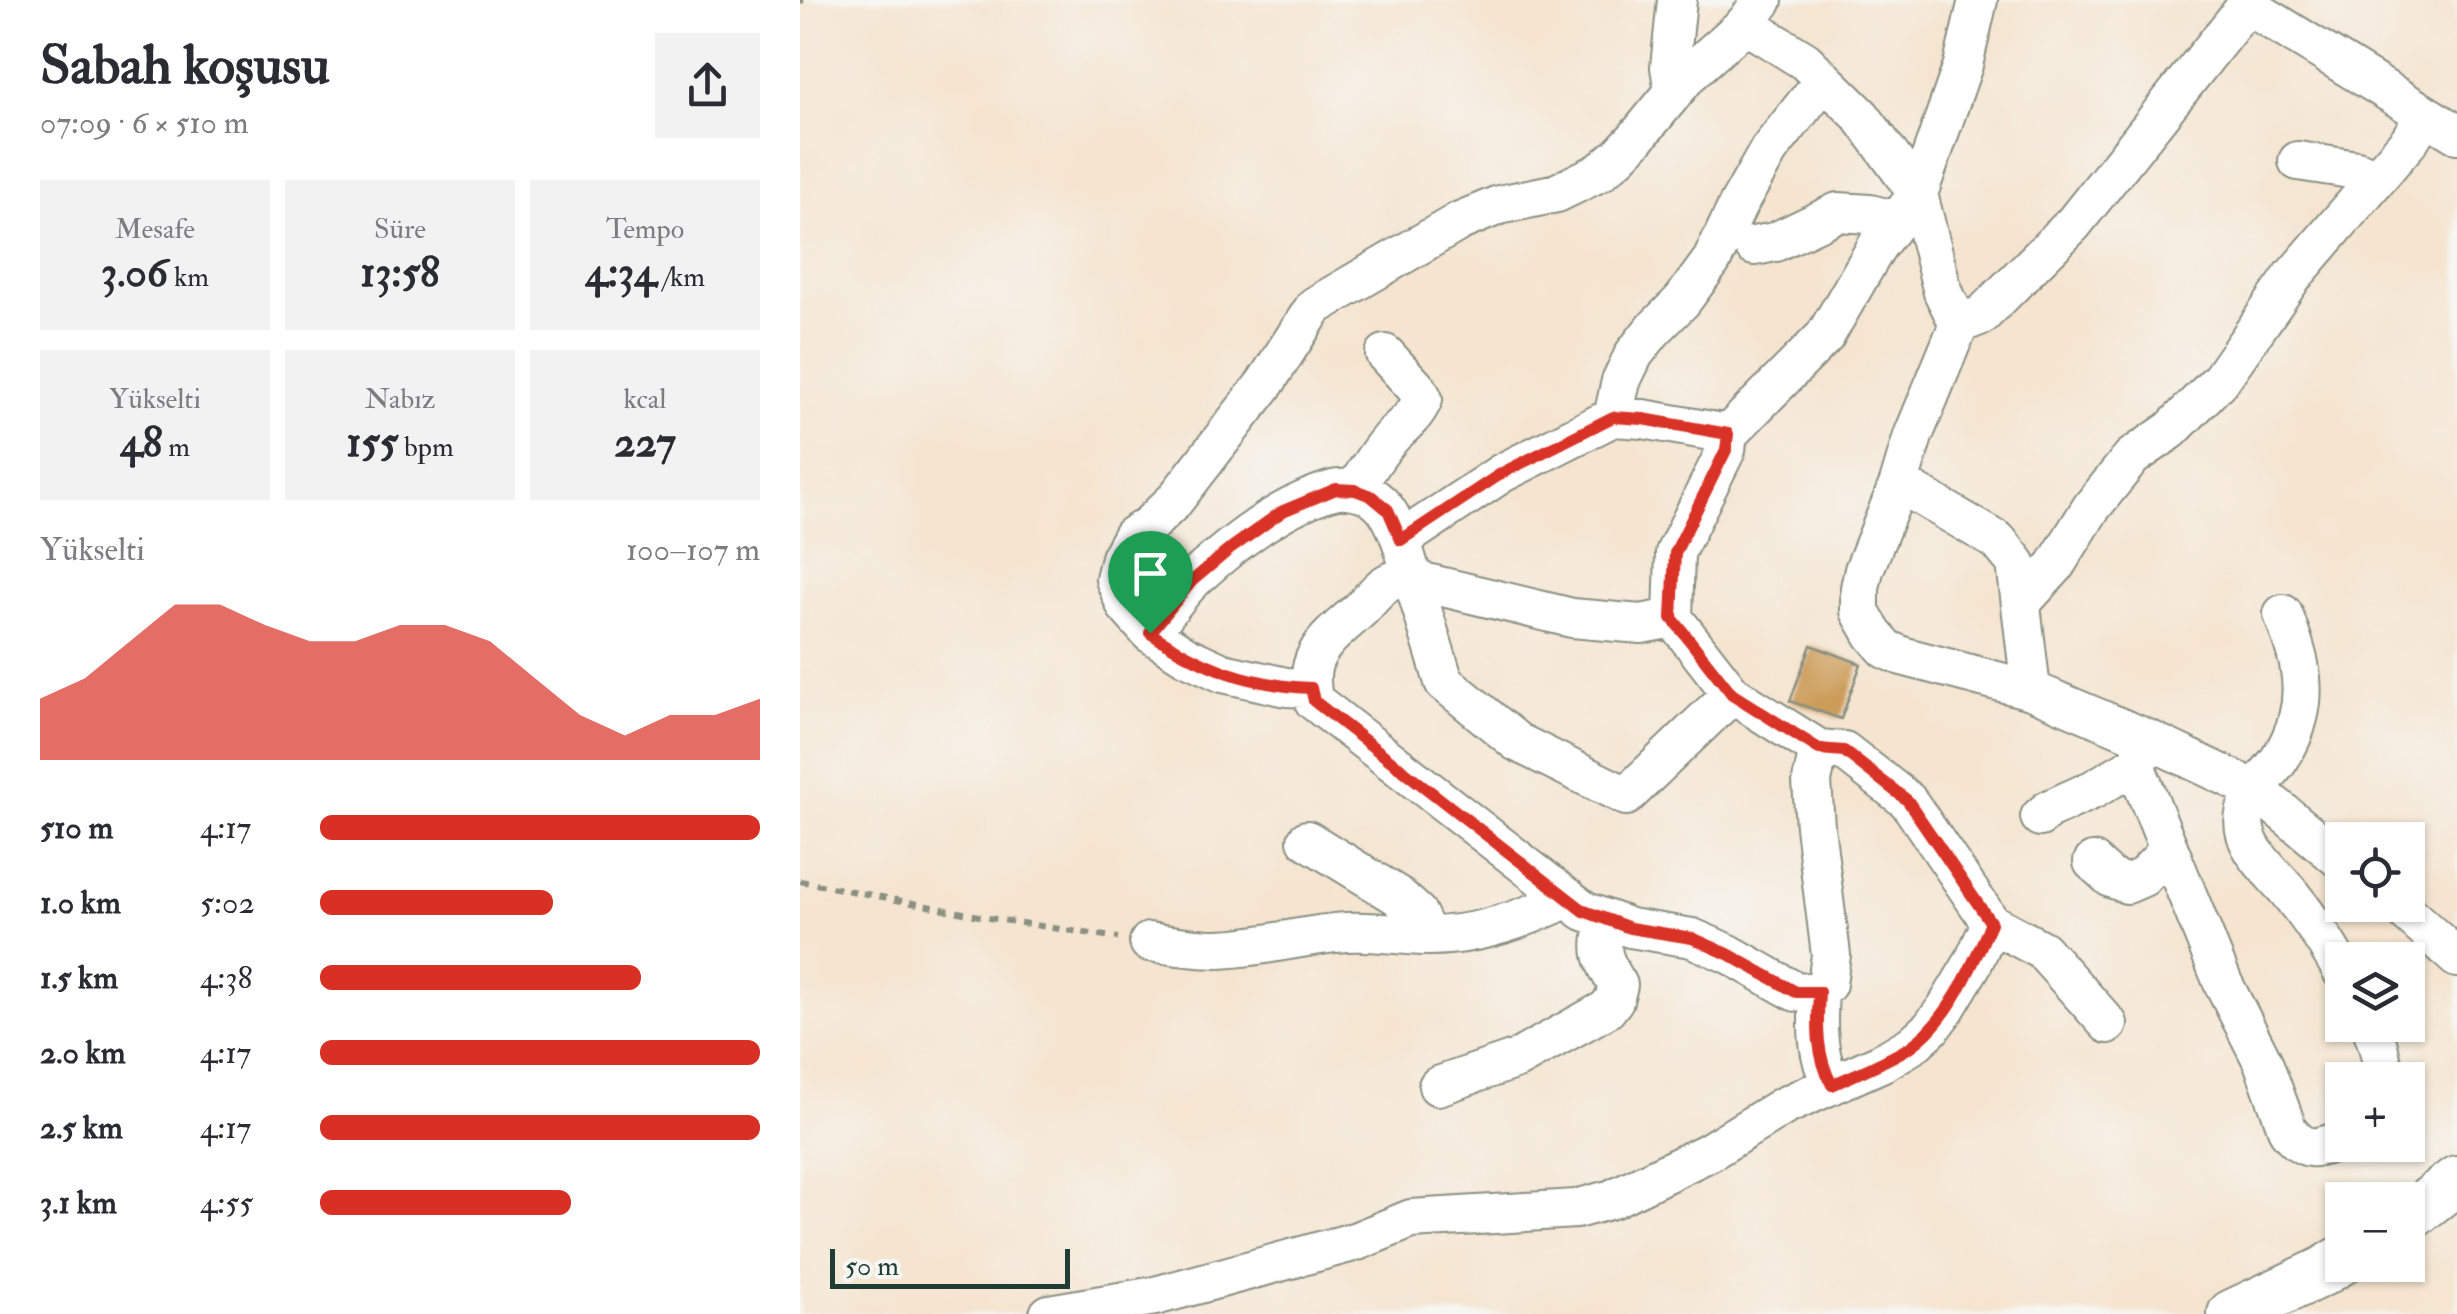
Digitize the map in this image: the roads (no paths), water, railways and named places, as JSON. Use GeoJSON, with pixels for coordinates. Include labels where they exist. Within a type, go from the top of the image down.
{"type":"FeatureCollection","features":[{"type":"Feature","properties":{"kind":"main road"},"geometry":{"type":"LineString","coordinates":[[2425,1205],[2457,1180]]}},
{"type":"Feature","properties":{"kind":"main road"},"geometry":{"type":"LineString","coordinates":[[2232,1314],[2325,1269]]}},
{"type":"Feature","properties":{"kind":"street"},"geometry":{"type":"LineString","coordinates":[[1674,92],[1670,66],[1677,0]]}},
{"type":"Feature","properties":{"kind":"street"},"geometry":{"type":"LineString","coordinates":[[1978,0],[1962,65],[1907,207],[1877,246],[1825,336],[1728,434],[1726,450],[1675,553],[1672,618],[1732,694],[1819,749],[1844,751],[1908,801],[1991,923],[2042,950],[2108,1024]]}},
{"type":"Feature","properties":{"kind":"street"},"geometry":{"type":"LineString","coordinates":[[2022,602],[2056,566],[2091,508],[2132,458],[2172,430],[2221,379],[2293,276],[2408,142],[2441,124],[2248,3],[2074,224],[1982,315],[1959,324],[1912,436],[1899,483],[1864,570],[1860,611],[1872,634],[1886,649],[2031,690],[2142,753],[2256,790],[2325,847]]}},
{"type":"Feature","properties":{"kind":"street"},"geometry":{"type":"LineString","coordinates":[[1311,688],[1286,687],[1224,673],[1186,656],[1150,633],[1126,606],[1115,579],[1132,536],[1174,501],[1266,382],[1315,306],[1460,221],[1499,206],[1557,193],[1600,172],[1619,156],[1689,74],[1754,12],[1861,116],[1959,324]]}},
{"type":"Feature","properties":{"kind":"street"},"geometry":{"type":"LineString","coordinates":[[1613,417],[1621,381],[1634,354],[1682,301],[1712,260],[1769,150],[1824,80]]}},
{"type":"Feature","properties":{"kind":"street"},"geometry":{"type":"LineString","coordinates":[[2298,161],[2357,170],[2377,178]]}},
{"type":"Feature","properties":{"kind":"street"},"geometry":{"type":"LineString","coordinates":[[1754,246],[1775,242],[1838,212],[1870,214],[1907,207]]}},
{"type":"Feature","properties":{"kind":"street"},"geometry":{"type":"LineString","coordinates":[[1355,490],[1392,436],[1415,416],[1423,399],[1385,354]]}},
{"type":"Feature","properties":{"kind":"street"},"geometry":{"type":"LineString","coordinates":[[1401,540],[1502,473],[1613,417],[1728,434]]}},
{"type":"Feature","properties":{"kind":"street"},"geometry":{"type":"LineString","coordinates":[[1899,483],[1998,541],[2016,563],[2031,690]]}},
{"type":"Feature","properties":{"kind":"street"},"geometry":{"type":"LineString","coordinates":[[1150,633],[1192,581],[1283,511],[1336,489],[1355,490],[1371,496],[1388,510],[1401,540],[1444,682],[1517,742],[1626,796],[1732,694]]}},
{"type":"Feature","properties":{"kind":"street"},"geometry":{"type":"LineString","coordinates":[[1672,618],[1640,624],[1572,618],[1414,580],[1390,582],[1322,645],[1310,673],[1311,688],[1314,701],[1584,911],[1630,928],[1692,938],[1796,992],[1819,992]]}},
{"type":"Feature","properties":{"kind":"street"},"geometry":{"type":"LineString","coordinates":[[2283,614],[2301,671],[2298,720],[2281,757],[2249,802],[2246,836],[2325,944]]}},
{"type":"Feature","properties":{"kind":"street"},"geometry":{"type":"LineString","coordinates":[[1819,749],[1812,781],[1830,956],[1827,984],[1819,992],[1818,1048],[1832,1085]]}},
{"type":"Feature","properties":{"kind":"street"},"geometry":{"type":"LineString","coordinates":[[2040,817],[2094,789],[2142,753]]}},
{"type":"Feature","properties":{"kind":"street"},"geometry":{"type":"LineString","coordinates":[[2142,753],[2169,850],[2222,983],[2262,1062],[2288,1131],[2296,1140],[2315,1148],[2325,1145]]}},
{"type":"Feature","properties":{"kind":"street"},"geometry":{"type":"LineString","coordinates":[[1306,840],[1398,896],[1416,913],[1428,936]]}},
{"type":"Feature","properties":{"kind":"street"},"geometry":{"type":"LineString","coordinates":[[2093,862],[2112,878],[2127,884],[2143,877],[2169,850]]}},
{"type":"Feature","properties":{"kind":"street"},"geometry":{"type":"LineString","coordinates":[[1149,942],[1216,949],[1349,932],[1428,936],[1503,924],[1568,898]]}},
{"type":"Feature","properties":{"kind":"street"},"geometry":{"type":"LineString","coordinates":[[1438,1086],[1517,1059],[1607,1009],[1618,985],[1603,960],[1607,921]]}},
{"type":"Feature","properties":{"kind":"street"},"geometry":{"type":"LineString","coordinates":[[2417,922],[2457,958]]}},
{"type":"Feature","properties":{"kind":"street"},"geometry":{"type":"LineString","coordinates":[[1049,1314],[1154,1296],[1357,1241],[1411,1220],[1576,1209],[1612,1199],[1709,1152],[1784,1106],[1912,1045],[1946,1008],[1991,923]]}}]}
